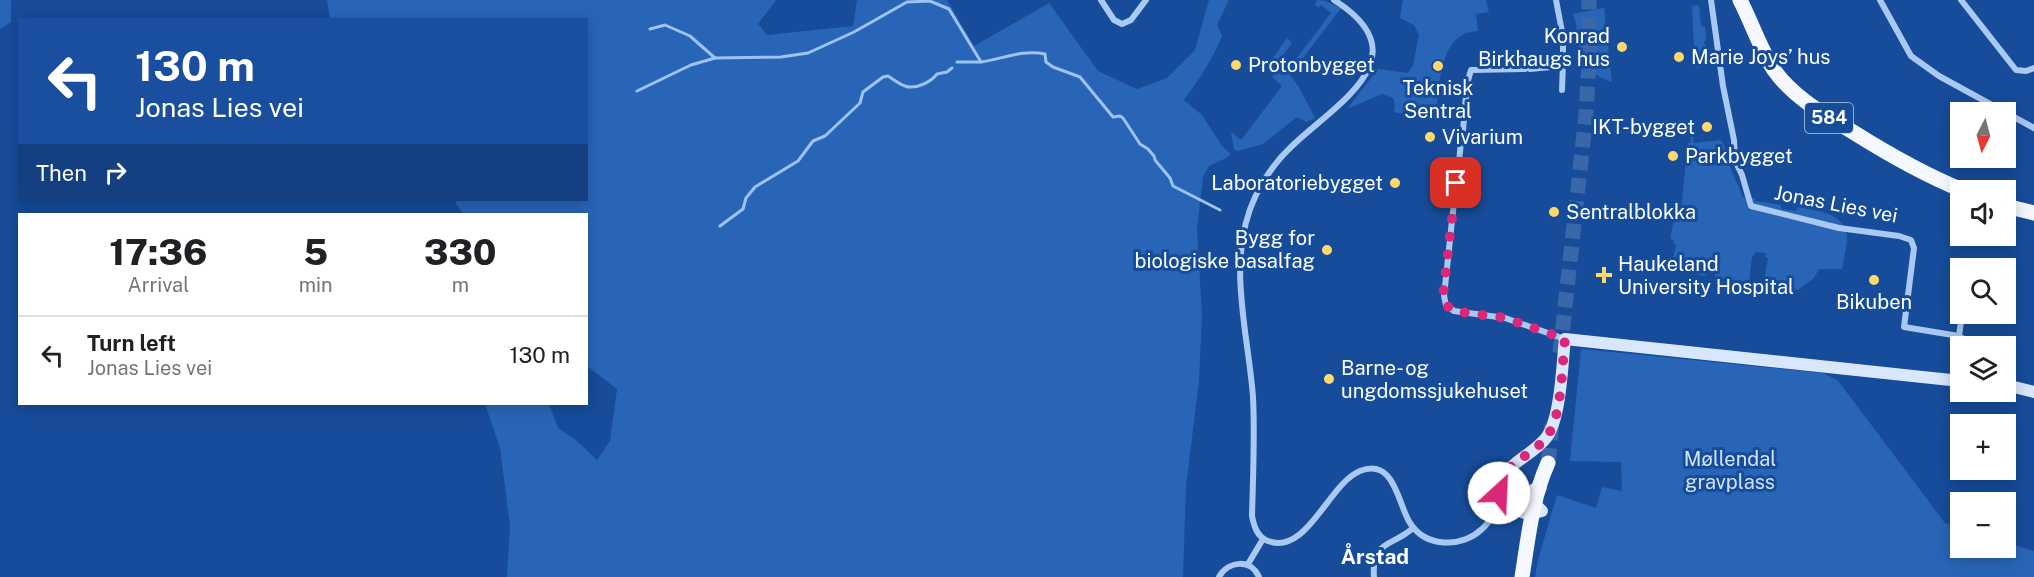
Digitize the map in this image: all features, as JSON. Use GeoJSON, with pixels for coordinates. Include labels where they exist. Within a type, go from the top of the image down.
{"type":"FeatureCollection","features":[{"type":"Feature","properties":{"kind":"main road","name":"584"},"geometry":{"type":"LineString","coordinates":[[1740,0],[1774,70],[1793,91],[1828,117],[1904,164],[1950,185]]}},
{"type":"Feature","properties":{"kind":"main road"},"geometry":{"type":"LineString","coordinates":[[2016,208],[2034,213]]}},
{"type":"Feature","properties":{"kind":"main road"},"geometry":{"type":"LineString","coordinates":[[1522,577],[1537,510],[1548,481],[1548,463],[1539,488],[1537,510],[1528,577]]}},
{"type":"Feature","properties":{"kind":"main road"},"geometry":{"type":"LineString","coordinates":[[1510,503],[1539,488]]}},
{"type":"Feature","properties":{"kind":"street"},"geometry":{"type":"LineString","coordinates":[[1101,0],[1114,20],[1122,24],[1130,21],[1146,0]]}},
{"type":"Feature","properties":{"kind":"street"},"geometry":{"type":"LineString","coordinates":[[1334,0],[1355,15],[1369,33],[1373,53],[1371,64],[1365,76],[1348,97],[1292,145],[1277,162],[1256,196],[1240,250],[1240,286],[1253,407],[1252,516],[1255,529],[1263,539],[1281,543],[1298,537],[1350,478],[1366,469],[1381,471],[1394,483],[1408,521],[1424,537],[1435,542],[1461,541],[1482,529],[1510,503]]}},
{"type":"Feature","properties":{"kind":"street"},"geometry":{"type":"LineString","coordinates":[[1556,0],[1563,37],[1562,90]]}},
{"type":"Feature","properties":{"kind":"street","name":"Jonas Lies vei"},"geometry":{"type":"LineString","coordinates":[[1711,0],[1723,86],[1734,140],[1735,160],[1742,175],[1750,206],[1839,228],[1899,236],[1911,240],[1914,248],[1904,327],[1959,336]]}},
{"type":"Feature","properties":{"kind":"street"},"geometry":{"type":"LineString","coordinates":[[1880,0],[1911,56],[1939,76],[2034,128]]}},
{"type":"Feature","properties":{"kind":"street"},"geometry":{"type":"LineString","coordinates":[[1960,0],[2016,70],[2026,71],[2034,68]]}},
{"type":"Feature","properties":{"kind":"street"},"geometry":{"type":"LineString","coordinates":[[1563,63],[1551,67],[1528,69],[1471,70],[1467,84],[1443,296],[1449,308],[1454,311],[1521,322],[1565,339],[1950,380]]}},
{"type":"Feature","properties":{"kind":"street"},"geometry":{"type":"LineString","coordinates":[[1959,336],[1961,324]]}},
{"type":"Feature","properties":{"kind":"street"},"geometry":{"type":"LineString","coordinates":[[1537,510],[1510,503],[1498,485],[1502,475],[1536,449],[1552,428],[1556,414],[1565,339]]}},
{"type":"Feature","properties":{"kind":"street"},"geometry":{"type":"LineString","coordinates":[[2016,388],[2034,392]]}},
{"type":"Feature","properties":{"kind":"street"},"geometry":{"type":"LineString","coordinates":[[1374,577],[1373,566],[1376,554],[1384,545],[1413,528]]}},
{"type":"Feature","properties":{"kind":"street"},"geometry":{"type":"LineString","coordinates":[[1248,564],[1263,539]]}},
{"type":"Feature","properties":{"kind":"street"},"geometry":{"type":"LineString","coordinates":[[1219,577],[1230,565],[1248,564],[1259,577]]}},
{"type":"Feature","properties":{"kind":"green space"},"geometry":{"type":"Polygon","coordinates":[[[0,0],[11,0],[11,22],[0,29],[0,0]]]}},
{"type":"Feature","properties":{"kind":"green space"},"geometry":{"type":"Polygon","coordinates":[[[327,0],[776,0],[758,24],[767,35],[853,26],[857,0],[947,0],[974,46],[1049,3],[1098,71],[1137,89],[1167,78],[1195,50],[1209,0],[1229,0],[1217,25],[1222,36],[1218,45],[1205,70],[1184,100],[1202,115],[1222,146],[1231,154],[1209,166],[1203,177],[1197,228],[1202,316],[1199,381],[1186,486],[1183,577],[507,577],[510,526],[500,448],[485,405],[549,405],[558,428],[577,441],[597,460],[610,441],[617,389],[588,367],[588,213],[462,213],[455,201],[588,201],[588,18],[330,18],[327,0]]]}},
{"type":"Feature","properties":{"kind":"green space"},"geometry":{"type":"Polygon","coordinates":[[[1317,0],[1341,8],[1290,75],[1315,118],[1306,122],[1297,117],[1263,144],[1234,150],[1231,132],[1241,140],[1282,86],[1272,77],[1280,66],[1273,58],[1287,38],[1292,43],[1280,59],[1290,67],[1331,13],[1321,5],[1318,8],[1315,5],[1317,0]]]}},
{"type":"Feature","properties":{"kind":"green space"},"geometry":{"type":"Polygon","coordinates":[[[1403,0],[1486,0],[1489,12],[1476,14],[1478,31],[1464,34],[1456,40],[1445,57],[1436,109],[1413,116],[1394,112],[1393,98],[1382,94],[1347,109],[1378,69],[1408,73],[1413,65],[1419,35],[1414,25],[1400,18],[1403,0]]]}},
{"type":"Feature","properties":{"kind":"green space"},"geometry":{"type":"Polygon","coordinates":[[[1699,5],[1701,26],[1705,27],[1704,43],[1707,47],[1702,53],[1704,63],[1702,67],[1695,68],[1692,6],[1699,5]]]}},
{"type":"Feature","properties":{"kind":"green space"},"geometry":{"type":"Polygon","coordinates":[[[1604,8],[1612,82],[1592,71],[1583,60],[1578,45],[1576,22],[1572,14],[1604,8]]]}},
{"type":"Feature","properties":{"kind":"green space"},"geometry":{"type":"Polygon","coordinates":[[[1692,131],[1694,143],[1721,140],[1742,197],[1781,205],[1781,209],[1797,211],[1797,207],[1820,211],[1841,222],[1847,236],[1842,269],[1819,269],[1814,278],[1798,290],[1763,285],[1768,258],[1765,257],[1766,253],[1755,252],[1752,256],[1749,282],[1715,277],[1716,262],[1708,261],[1705,276],[1671,270],[1676,245],[1673,244],[1674,240],[1670,239],[1674,219],[1680,219],[1688,143],[1690,143],[1692,131]]]}},
{"type":"Feature","properties":{"kind":"green space","name":"Møllendal gravplass"},"geometry":{"type":"Polygon","coordinates":[[[1581,349],[1823,373],[1837,380],[1945,523],[1950,525],[1950,558],[2016,558],[2016,545],[2034,551],[2034,577],[1535,577],[1557,495],[1596,508],[1602,487],[1622,491],[1621,462],[1570,461],[1581,349]]]}},
{"type":"Feature","properties":{"kind":"waterway"},"geometry":{"type":"LineString","coordinates":[[637,91],[691,65],[715,58],[781,57],[808,53],[854,32],[907,2],[930,1],[949,9],[981,62],[1020,54],[1045,54],[1046,62],[1053,67],[1080,77],[1113,117],[1123,118],[1140,144],[1154,156],[1173,186],[1220,210]]}},
{"type":"Feature","properties":{"kind":"waterway"},"geometry":{"type":"LineString","coordinates":[[650,29],[665,25],[690,36],[715,58]]}},
{"type":"Feature","properties":{"kind":"waterway"},"geometry":{"type":"LineString","coordinates":[[957,62],[980,62]]}},
{"type":"Feature","properties":{"kind":"waterway"},"geometry":{"type":"LineString","coordinates":[[720,226],[743,209],[746,198],[755,187],[798,161],[813,141],[825,136],[860,103],[863,92],[883,77],[888,76],[903,85],[913,87],[952,68]]}},
{"type":"Feature","properties":{"kind":"tunnel"},"geometry":{"type":"LineString","coordinates":[[1560,353],[1586,115],[1589,0]]}},
{"type":"Feature","properties":{"kind":"tunnel"},"geometry":{"type":"LineString","coordinates":[[1548,463],[1552,422]]}},
{"type":"Feature","properties":{"kind":"place","name":"Konrad Birkhaugs hus"},"geometry":{"type":"Point","coordinates":[1622,47]}},
{"type":"Feature","properties":{"kind":"place","name":"Marie Joys’ hus"},"geometry":{"type":"Point","coordinates":[1679,57]}},
{"type":"Feature","properties":{"kind":"place","name":"Protonbygget"},"geometry":{"type":"Point","coordinates":[1236,65]}},
{"type":"Feature","properties":{"kind":"place","name":"Teknisk Sentral"},"geometry":{"type":"Point","coordinates":[1438,66]}},
{"type":"Feature","properties":{"kind":"place","name":"IKT-bygget"},"geometry":{"type":"Point","coordinates":[1707,127]}},
{"type":"Feature","properties":{"kind":"place","name":"Vivarium"},"geometry":{"type":"Point","coordinates":[1430,137]}},
{"type":"Feature","properties":{"kind":"place","name":"Parkbygget"},"geometry":{"type":"Point","coordinates":[1673,156]}},
{"type":"Feature","properties":{"kind":"place","name":"Laboratoriebygget"},"geometry":{"type":"Point","coordinates":[1395,183]}},
{"type":"Feature","properties":{"kind":"place","name":"Sentralblokka"},"geometry":{"type":"Point","coordinates":[1554,212]}},
{"type":"Feature","properties":{"kind":"place","name":"Bygg for biologiske basalfag"},"geometry":{"type":"Point","coordinates":[1327,250]}},
{"type":"Feature","properties":{"kind":"place","name":"Haukeland University Hospital"},"geometry":{"type":"Point","coordinates":[1604,275]}},
{"type":"Feature","properties":{"kind":"place","name":"Bikuben"},"geometry":{"type":"Point","coordinates":[1874,280]}},
{"type":"Feature","properties":{"kind":"place","name":"Barne- og ungdomssjukehuset"},"geometry":{"type":"Point","coordinates":[1329,379]}},
{"type":"Feature","properties":{"kind":"district","name":"Årstad"},"geometry":{"type":"Point","coordinates":[1375,557]}},
{"type":"Feature","properties":{"kind":"route"},"geometry":{"type":"LineString","coordinates":[[1456,183],[1443,296],[1446,305],[1454,311],[1521,322],[1559,339],[1565,339],[1556,414],[1552,428],[1536,449],[1505,471],[1498,485],[1499,493]]}}]}
